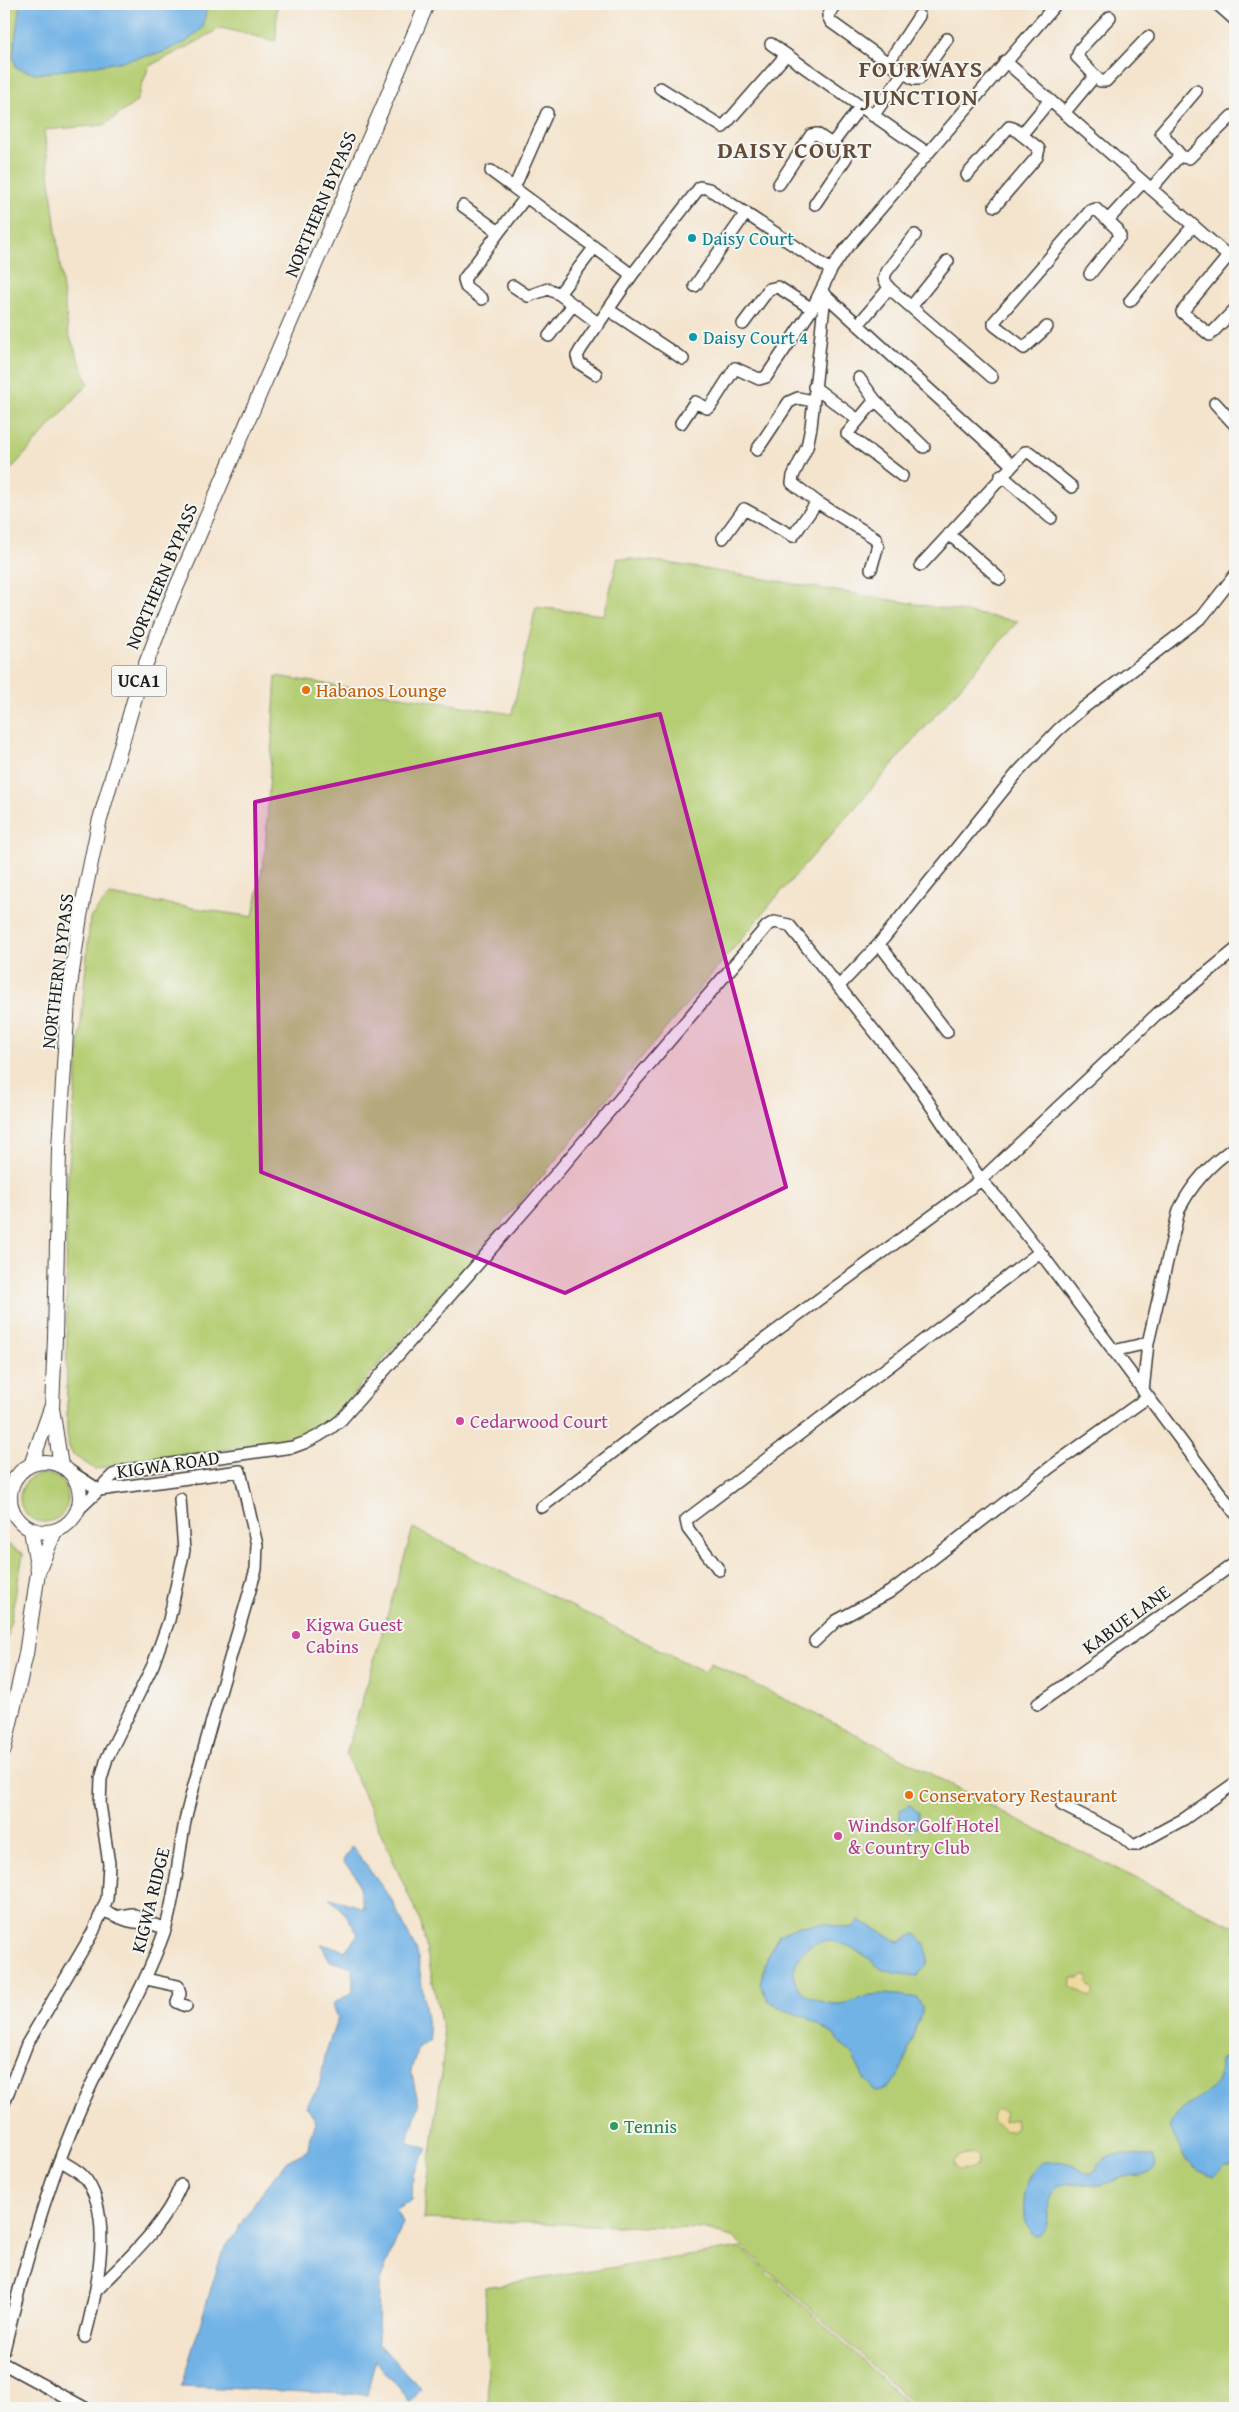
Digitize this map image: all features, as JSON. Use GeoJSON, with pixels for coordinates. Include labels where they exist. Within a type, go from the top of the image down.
{"type":"FeatureCollection","features":[{"type":"Feature","properties":{"kind":"main road","name":"NORTHERN BYPASS"},"geometry":{"type":"LineString","coordinates":[[52,1408],[59,1149],[68,1000],[80,916],[99,823],[141,676],[171,600],[427,4]]}},
{"type":"Feature","properties":{"kind":"main road","name":"UCA1"},"geometry":{"type":"LineString","coordinates":[[30,1465],[52,1408]]}},
{"type":"Feature","properties":{"kind":"main road","name":"UCA1"},"geometry":{"type":"LineString","coordinates":[[52,1408],[63,1467]]}},
{"type":"Feature","properties":{"kind":"main road"},"geometry":{"type":"LineString","coordinates":[[46,1462],[63,1467],[78,1484],[80,1494],[78,1510],[70,1522],[56,1531],[39,1533],[31,1530],[9,1513],[7,1488],[18,1473],[30,1465],[46,1462]]}},
{"type":"Feature","properties":{"kind":"main road"},"geometry":{"type":"LineString","coordinates":[[31,1530],[38,1572]]}},
{"type":"Feature","properties":{"kind":"main road"},"geometry":{"type":"LineString","coordinates":[[4,1749],[26,1654],[38,1572],[56,1531]]}},
{"type":"Feature","properties":{"kind":"street"},"geometry":{"type":"LineString","coordinates":[[835,4],[829,12],[828,18],[914,80],[919,79],[947,38]]}},
{"type":"Feature","properties":{"kind":"street"},"geometry":{"type":"LineString","coordinates":[[871,570],[877,541],[794,486],[791,480],[807,447],[814,401],[823,293],[831,270],[862,228],[1056,4]]}},
{"type":"Feature","properties":{"kind":"street"},"geometry":{"type":"LineString","coordinates":[[1217,4],[1235,20]]}},
{"type":"Feature","properties":{"kind":"street"},"geometry":{"type":"LineString","coordinates":[[888,63],[919,16]]}},
{"type":"Feature","properties":{"kind":"street"},"geometry":{"type":"LineString","coordinates":[[1110,17],[1080,49],[1077,57],[1094,77],[1100,81],[1106,81],[1148,37]]}},
{"type":"Feature","properties":{"kind":"street"},"geometry":{"type":"LineString","coordinates":[[771,44],[926,152]]}},
{"type":"Feature","properties":{"kind":"street"},"geometry":{"type":"LineString","coordinates":[[660,88],[723,127],[786,55]]}},
{"type":"Feature","properties":{"kind":"street"},"geometry":{"type":"LineString","coordinates":[[1005,61],[1194,226],[1231,252],[1182,312],[1210,335],[1235,309]]}},
{"type":"Feature","properties":{"kind":"street"},"geometry":{"type":"LineString","coordinates":[[873,116],[903,73]]}},
{"type":"Feature","properties":{"kind":"street"},"geometry":{"type":"LineString","coordinates":[[1064,113],[1094,77]]}},
{"type":"Feature","properties":{"kind":"street"},"geometry":{"type":"LineString","coordinates":[[1196,91],[1161,132],[1184,158],[1189,158],[1232,116]]}},
{"type":"Feature","properties":{"kind":"street"},"geometry":{"type":"LineString","coordinates":[[1022,134],[1050,100]]}},
{"type":"Feature","properties":{"kind":"street"},"geometry":{"type":"LineString","coordinates":[[832,144],[860,107]]}},
{"type":"Feature","properties":{"kind":"street"},"geometry":{"type":"LineString","coordinates":[[514,188],[547,113]]}},
{"type":"Feature","properties":{"kind":"street"},"geometry":{"type":"LineString","coordinates":[[967,175],[1007,129],[1013,128],[1037,147],[1039,153],[995,206]]}},
{"type":"Feature","properties":{"kind":"street"},"geometry":{"type":"LineString","coordinates":[[779,184],[811,136],[817,134],[845,153],[846,158],[815,204]]}},
{"type":"Feature","properties":{"kind":"street"},"geometry":{"type":"LineString","coordinates":[[1108,220],[1180,155]]}},
{"type":"Feature","properties":{"kind":"street"},"geometry":{"type":"LineString","coordinates":[[491,171],[632,275]]}},
{"type":"Feature","properties":{"kind":"street"},"geometry":{"type":"LineString","coordinates":[[596,374],[577,360],[581,349],[632,275],[700,188],[710,189],[831,270]]}},
{"type":"Feature","properties":{"kind":"street"},"geometry":{"type":"LineString","coordinates":[[482,299],[466,287],[464,279],[526,197]]}},
{"type":"Feature","properties":{"kind":"street"},"geometry":{"type":"LineString","coordinates":[[463,206],[500,232]]}},
{"type":"Feature","properties":{"kind":"street"},"geometry":{"type":"LineString","coordinates":[[1047,327],[1024,348],[994,325],[994,322],[1090,211],[1096,209],[1119,232],[1120,236],[1090,274]]}},
{"type":"Feature","properties":{"kind":"street"},"geometry":{"type":"LineString","coordinates":[[695,286],[746,213]]}},
{"type":"Feature","properties":{"kind":"street"},"geometry":{"type":"LineString","coordinates":[[1130,301],[1194,226]]}},
{"type":"Feature","properties":{"kind":"street"},"geometry":{"type":"LineString","coordinates":[[916,235],[886,272],[884,279],[889,288],[992,377]]}},
{"type":"Feature","properties":{"kind":"street"},"geometry":{"type":"LineString","coordinates":[[559,294],[594,248]]}},
{"type":"Feature","properties":{"kind":"street"},"geometry":{"type":"LineString","coordinates":[[911,307],[948,261]]}},
{"type":"Feature","properties":{"kind":"street"},"geometry":{"type":"LineString","coordinates":[[513,286],[528,296],[548,289],[559,294],[599,324]]}},
{"type":"Feature","properties":{"kind":"street"},"geometry":{"type":"LineString","coordinates":[[743,324],[773,286],[778,287],[812,309]]}},
{"type":"Feature","properties":{"kind":"street"},"geometry":{"type":"LineString","coordinates":[[858,325],[889,288]]}},
{"type":"Feature","properties":{"kind":"street"},"geometry":{"type":"LineString","coordinates":[[681,422],[695,402],[709,409],[735,368],[759,379],[766,377],[823,293]]}},
{"type":"Feature","properties":{"kind":"street"},"geometry":{"type":"LineString","coordinates":[[823,293],[1012,464]]}},
{"type":"Feature","properties":{"kind":"street"},"geometry":{"type":"LineString","coordinates":[[549,336],[573,305]]}},
{"type":"Feature","properties":{"kind":"street"},"geometry":{"type":"LineString","coordinates":[[609,310],[683,359]]}},
{"type":"Feature","properties":{"kind":"street"},"geometry":{"type":"LineString","coordinates":[[859,378],[876,400],[924,447]]}},
{"type":"Feature","properties":{"kind":"street"},"geometry":{"type":"LineString","coordinates":[[814,387],[858,420]]}},
{"type":"Feature","properties":{"kind":"street"},"geometry":{"type":"LineString","coordinates":[[757,450],[789,402],[798,398],[814,401]]}},
{"type":"Feature","properties":{"kind":"street"},"geometry":{"type":"LineString","coordinates":[[876,400],[847,432],[848,436],[902,476]]}},
{"type":"Feature","properties":{"kind":"street"},"geometry":{"type":"LineString","coordinates":[[1215,403],[1235,425]]}},
{"type":"Feature","properties":{"kind":"street"},"geometry":{"type":"LineString","coordinates":[[921,565],[1001,475],[1025,452],[1029,452],[1072,487]]}},
{"type":"Feature","properties":{"kind":"street"},"geometry":{"type":"LineString","coordinates":[[1001,475],[1051,518]]}},
{"type":"Feature","properties":{"kind":"street"},"geometry":{"type":"LineString","coordinates":[[723,538],[744,509],[793,536],[817,502]]}},
{"type":"Feature","properties":{"kind":"street"},"geometry":{"type":"LineString","coordinates":[[949,534],[1000,579]]}},
{"type":"Feature","properties":{"kind":"street"},"geometry":{"type":"LineString","coordinates":[[838,986],[879,944],[1018,772],[1058,730],[1082,709],[1202,617],[1235,575]]}},
{"type":"Feature","properties":{"kind":"street"},"geometry":{"type":"LineString","coordinates":[[78,1510],[104,1490],[108,1479],[127,1470],[293,1447],[309,1442],[326,1433],[341,1420],[533,1201],[767,926],[774,922],[789,925],[913,1079],[981,1180],[1040,1252],[1235,1513]]}},
{"type":"Feature","properties":{"kind":"street"},"geometry":{"type":"LineString","coordinates":[[879,944],[947,1032]]}},
{"type":"Feature","properties":{"kind":"street"},"geometry":{"type":"LineString","coordinates":[[542,1507],[659,1417],[981,1180],[1158,1013],[1235,950]]}},
{"type":"Feature","properties":{"kind":"street"},"geometry":{"type":"LineString","coordinates":[[814,1640],[836,1621],[890,1592],[1145,1394],[1148,1343],[1179,1210],[1187,1193],[1202,1174],[1235,1147]]}},
{"type":"Feature","properties":{"kind":"street"},"geometry":{"type":"LineString","coordinates":[[719,1570],[688,1529],[686,1520],[1040,1252]]}},
{"type":"Feature","properties":{"kind":"street"},"geometry":{"type":"LineString","coordinates":[[1113,1351],[1148,1343]]}},
{"type":"Feature","properties":{"kind":"street"},"geometry":{"type":"LineString","coordinates":[[63,1467],[104,1490]]}},
{"type":"Feature","properties":{"kind":"street","name":"KIGWA ROAD"},"geometry":{"type":"LineString","coordinates":[[104,1490],[240,1472]]}},
{"type":"Feature","properties":{"kind":"street","name":"KIGWA RIDGE"},"geometry":{"type":"LineString","coordinates":[[4,2350],[41,2213],[60,2160],[92,2084],[146,1979],[165,1928],[174,1895],[186,1819],[196,1776],[256,1569],[257,1546],[240,1472]]}},
{"type":"Feature","properties":{"kind":"street"},"geometry":{"type":"LineString","coordinates":[[4,2103],[27,2044],[84,1947],[103,1911],[107,1899],[109,1864],[100,1804],[101,1779],[107,1758],[153,1665],[169,1620],[184,1550],[180,1499]]}},
{"type":"Feature","properties":{"kind":"street","name":"KABUE LANE"},"geometry":{"type":"LineString","coordinates":[[1038,1704],[1235,1563]]}},
{"type":"Feature","properties":{"kind":"street"},"geometry":{"type":"LineString","coordinates":[[1062,1804],[1119,1834],[1132,1845],[1184,1819],[1235,1783]]}},
{"type":"Feature","properties":{"kind":"street"},"geometry":{"type":"LineString","coordinates":[[103,1911],[121,1916],[132,1914],[145,1922],[165,1928]]}},
{"type":"Feature","properties":{"kind":"street"},"geometry":{"type":"LineString","coordinates":[[146,1979],[178,1986],[180,1994],[176,2002],[186,2006]]}},
{"type":"Feature","properties":{"kind":"street"},"geometry":{"type":"LineString","coordinates":[[60,2160],[82,2175],[92,2190],[99,2216],[101,2252],[96,2291],[85,2337]]}},
{"type":"Feature","properties":{"kind":"street"},"geometry":{"type":"LineString","coordinates":[[96,2291],[154,2230],[170,2209],[181,2185]]}},
{"type":"Feature","properties":{"kind":"street"},"geometry":{"type":"LineString","coordinates":[[4,2364],[85,2408]]}},
{"type":"Feature","properties":{"kind":"highlighted area"},"geometry":{"type":"Polygon","coordinates":[[[660,714],[786,1187],[565,1293],[261,1172],[255,802],[660,714]]]}},
{"type":"Feature","properties":{"kind":"green space"},"geometry":{"type":"Polygon","coordinates":[[[4,4],[277,4],[276,41],[221,28],[149,66],[136,102],[104,125],[44,130],[68,332],[88,384],[4,477],[4,4]]]}},
{"type":"Feature","properties":{"kind":"green space"},"geometry":{"type":"Polygon","coordinates":[[[618,558],[662,562],[1018,621],[774,900],[489,1239],[332,1418],[309,1433],[286,1442],[137,1460],[95,1469],[73,1455],[69,1447],[67,1434],[66,1199],[90,918],[109,895],[253,917],[265,854],[276,676],[512,714],[536,607],[604,615],[618,558]]]}},
{"type":"Feature","properties":{"kind":"green space"},"geometry":{"type":"Polygon","coordinates":[[[39,1474],[49,1474],[61,1481],[68,1493],[68,1503],[61,1515],[49,1522],[39,1522],[31,1518],[24,1511],[20,1503],[20,1493],[24,1485],[31,1478],[39,1474]]]}},
{"type":"Feature","properties":{"kind":"green space"},"geometry":{"type":"Polygon","coordinates":[[[413,1528],[705,1672],[711,1663],[864,1738],[1015,1819],[1235,1927],[1235,2408],[918,2408],[732,2237],[703,2229],[423,2219],[445,2042],[421,1923],[346,1755],[413,1528]]]}},
{"type":"Feature","properties":{"kind":"green space"},"geometry":{"type":"Polygon","coordinates":[[[4,1542],[23,1554],[4,1657],[4,1542]]]}},
{"type":"Feature","properties":{"kind":"green space"},"geometry":{"type":"Polygon","coordinates":[[[741,2248],[913,2408],[489,2408],[485,2287],[741,2248]]]}},
{"type":"Feature","properties":{"kind":"sand"},"geometry":{"type":"Polygon","coordinates":[[[1082,1975],[1088,1975],[1087,1983],[1094,1992],[1091,1997],[1070,1985],[1072,1978],[1080,1978],[1082,1975]]]}},
{"type":"Feature","properties":{"kind":"sand"},"geometry":{"type":"Polygon","coordinates":[[[997,2109],[1005,2113],[1004,2122],[1015,2119],[1016,2126],[1013,2130],[1006,2131],[992,2121],[993,2113],[997,2109]]]}},
{"type":"Feature","properties":{"kind":"sand"},"geometry":{"type":"Polygon","coordinates":[[[973,2153],[978,2156],[976,2166],[960,2172],[955,2167],[954,2160],[962,2155],[973,2153]]]}},
{"type":"Feature","properties":{"kind":"water"},"geometry":{"type":"Polygon","coordinates":[[[20,4],[207,4],[203,28],[186,42],[161,53],[108,64],[36,74],[16,68],[13,55],[20,4]]]}},
{"type":"Feature","properties":{"kind":"water"},"geometry":{"type":"Polygon","coordinates":[[[910,1805],[918,1812],[918,1825],[910,1832],[900,1824],[900,1810],[910,1805]]]}},
{"type":"Feature","properties":{"kind":"water"},"geometry":{"type":"Polygon","coordinates":[[[352,1846],[391,1899],[417,1952],[430,2040],[417,2050],[411,2071],[419,2105],[407,2142],[428,2149],[413,2174],[412,2200],[395,2209],[403,2222],[379,2284],[378,2343],[421,2389],[411,2402],[375,2360],[367,2395],[181,2386],[222,2253],[259,2196],[287,2161],[307,2151],[316,2121],[306,2106],[319,2087],[326,2052],[338,2017],[332,2004],[353,1992],[353,1968],[330,1961],[321,1944],[345,1951],[358,1934],[347,1916],[330,1898],[364,1908],[356,1876],[343,1861],[352,1846]]]}},
{"type":"Feature","properties":{"kind":"water"},"geometry":{"type":"Polygon","coordinates":[[[859,1920],[899,1942],[915,1934],[926,1948],[927,1965],[917,1976],[893,1972],[880,1968],[861,1953],[845,1945],[827,1941],[818,1942],[803,1952],[796,1963],[794,1973],[795,1982],[800,1989],[816,2000],[827,2003],[842,2004],[877,1994],[917,1998],[922,2006],[922,2013],[899,2073],[885,2090],[875,2092],[864,2078],[852,2055],[834,2035],[808,2018],[782,2009],[768,2000],[760,1984],[768,1955],[779,1935],[799,1926],[827,1923],[844,1928],[854,1927],[859,1920]]]}},
{"type":"Feature","properties":{"kind":"water"},"geometry":{"type":"Polygon","coordinates":[[[1234,2057],[1235,2166],[1225,2166],[1215,2176],[1191,2165],[1182,2152],[1170,2127],[1174,2119],[1181,2112],[1204,2095],[1216,2083],[1219,2076],[1220,2060],[1234,2057]]]}},
{"type":"Feature","properties":{"kind":"water"},"geometry":{"type":"Polygon","coordinates":[[[1114,2155],[1152,2156],[1155,2165],[1153,2170],[1147,2173],[1128,2176],[1102,2184],[1068,2183],[1060,2186],[1050,2197],[1048,2219],[1044,2231],[1038,2236],[1033,2235],[1025,2221],[1024,2205],[1026,2187],[1033,2170],[1045,2162],[1054,2161],[1068,2163],[1085,2173],[1092,2173],[1096,2171],[1102,2160],[1114,2155]]]}},
{"type":"Feature","properties":{"kind":"place","name":"Daisy Court"},"geometry":{"type":"Point","coordinates":[692,238]}},
{"type":"Feature","properties":{"kind":"place","name":"Daisy Court 4"},"geometry":{"type":"Point","coordinates":[693,337]}},
{"type":"Feature","properties":{"kind":"place","name":"Habanos Lounge"},"geometry":{"type":"Point","coordinates":[306,690]}},
{"type":"Feature","properties":{"kind":"place","name":"Cedarwood Court"},"geometry":{"type":"Point","coordinates":[460,1421]}},
{"type":"Feature","properties":{"kind":"place","name":"Kigwa Guest Cabins"},"geometry":{"type":"Point","coordinates":[296,1635]}},
{"type":"Feature","properties":{"kind":"place","name":"Conservatory Restaurant"},"geometry":{"type":"Point","coordinates":[909,1795]}},
{"type":"Feature","properties":{"kind":"place","name":"Windsor Golf Hotel & Country Club"},"geometry":{"type":"Point","coordinates":[838,1836]}},
{"type":"Feature","properties":{"kind":"place","name":"Tennis"},"geometry":{"type":"Point","coordinates":[614,2126]}},
{"type":"Feature","properties":{"kind":"district","name":"FOURWAYS JUNCTION"},"geometry":{"type":"Point","coordinates":[921,83]}},
{"type":"Feature","properties":{"kind":"district","name":"DAISY COURT"},"geometry":{"type":"Point","coordinates":[795,150]}}]}
